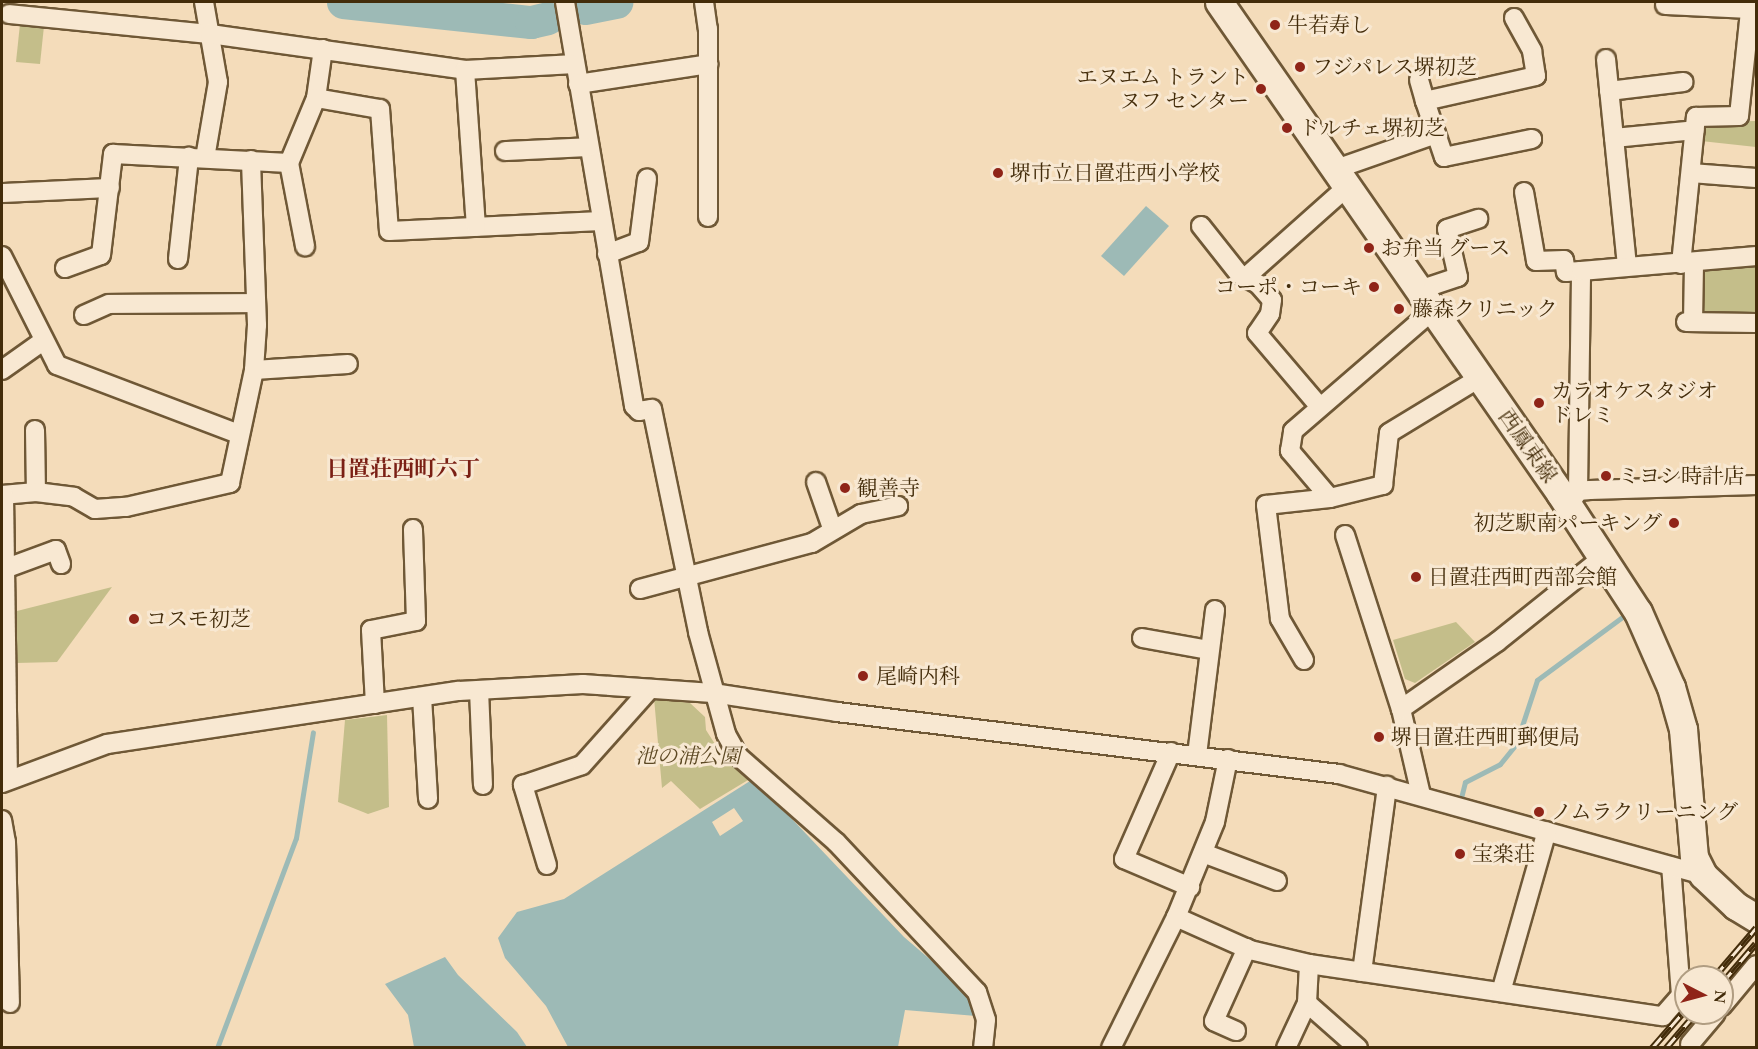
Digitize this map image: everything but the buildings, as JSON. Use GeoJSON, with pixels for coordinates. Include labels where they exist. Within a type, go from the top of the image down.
{"type":"FeatureCollection","features":[{"type":"Feature","properties":{"kind":"main road","name":"西鳳東線"},"geometry":{"type":"LineString","coordinates":[[1219,2],[1426,300],[1481,377],[1574,499],[1603,557],[1638,612],[1671,687],[1684,740],[1694,857],[1703,875]]}},
{"type":"Feature","properties":{"kind":"main road"},"geometry":{"type":"LineString","coordinates":[[1703,875],[1754,911]]}},
{"type":"Feature","properties":{"kind":"street"},"geometry":{"type":"LineString","coordinates":[[178,258],[197,157],[218,82],[204,2]]}},
{"type":"Feature","properties":{"kind":"street"},"geometry":{"type":"LineString","coordinates":[[565,2],[633,406],[639,411],[652,409],[713,693],[738,756],[836,842],[977,992],[986,1020],[983,1047]]}},
{"type":"Feature","properties":{"kind":"street"},"geometry":{"type":"LineString","coordinates":[[704,2],[708,64],[708,217]]}},
{"type":"Feature","properties":{"kind":"street"},"geometry":{"type":"LineString","coordinates":[[1665,5],[1752,11],[1750,71],[1739,116],[1696,117],[1691,172],[1688,263],[1689,322],[1756,323]]}},
{"type":"Feature","properties":{"kind":"street"},"geometry":{"type":"LineString","coordinates":[[9,14],[63,10],[210,34],[465,70],[575,64]]}},
{"type":"Feature","properties":{"kind":"street"},"geometry":{"type":"LineString","coordinates":[[1425,101],[1536,76],[1532,51],[1514,18]]}},
{"type":"Feature","properties":{"kind":"street"},"geometry":{"type":"LineString","coordinates":[[305,246],[289,163],[316,98],[323,49]]}},
{"type":"Feature","properties":{"kind":"street"},"geometry":{"type":"LineString","coordinates":[[1606,59],[1627,266]]}},
{"type":"Feature","properties":{"kind":"street"},"geometry":{"type":"LineString","coordinates":[[579,84],[708,64]]}},
{"type":"Feature","properties":{"kind":"street"},"geometry":{"type":"LineString","coordinates":[[465,70],[476,227]]}},
{"type":"Feature","properties":{"kind":"street"},"geometry":{"type":"LineString","coordinates":[[1419,80],[1444,157],[1532,139]]}},
{"type":"Feature","properties":{"kind":"street"},"geometry":{"type":"LineString","coordinates":[[1609,91],[1683,82]]}},
{"type":"Feature","properties":{"kind":"street"},"geometry":{"type":"LineString","coordinates":[[316,98],[380,109],[388,231],[601,221]]}},
{"type":"Feature","properties":{"kind":"street"},"geometry":{"type":"LineString","coordinates":[[1614,138],[1695,129]]}},
{"type":"Feature","properties":{"kind":"street"},"geometry":{"type":"LineString","coordinates":[[1247,276],[1342,178],[1436,134]]}},
{"type":"Feature","properties":{"kind":"street"},"geometry":{"type":"LineString","coordinates":[[505,151],[589,147]]}},
{"type":"Feature","properties":{"kind":"street"},"geometry":{"type":"LineString","coordinates":[[65,268],[101,255],[113,153],[289,163]]}},
{"type":"Feature","properties":{"kind":"street"},"geometry":{"type":"LineString","coordinates":[[251,160],[255,303],[254,370],[230,483],[126,507],[95,509],[74,497],[36,492],[3,495],[7,568],[4,657],[5,781],[107,744],[422,697],[479,690],[583,684],[713,693],[837,712],[1339,774],[1703,875]]}},
{"type":"Feature","properties":{"kind":"street"},"geometry":{"type":"LineString","coordinates":[[1691,172],[1756,177]]}},
{"type":"Feature","properties":{"kind":"street"},"geometry":{"type":"LineString","coordinates":[[607,254],[639,242],[647,179]]}},
{"type":"Feature","properties":{"kind":"street"},"geometry":{"type":"LineString","coordinates":[[2,193],[110,188]]}},
{"type":"Feature","properties":{"kind":"street"},"geometry":{"type":"LineString","coordinates":[[1524,192],[1523,212],[1536,261],[1564,260],[1566,272],[1756,256]]}},
{"type":"Feature","properties":{"kind":"street"},"geometry":{"type":"LineString","coordinates":[[1330,498],[1290,451],[1293,431],[1320,407],[1426,300],[1458,277],[1447,229],[1478,219]]}},
{"type":"Feature","properties":{"kind":"street"},"geometry":{"type":"LineString","coordinates":[[1201,226],[1239,274],[1247,276],[1272,300],[1270,314],[1257,333],[1320,407]]}},
{"type":"Feature","properties":{"kind":"street"},"geometry":{"type":"LineString","coordinates":[[2,256],[9,290],[57,365],[239,434]]}},
{"type":"Feature","properties":{"kind":"street"},"geometry":{"type":"LineString","coordinates":[[1581,271],[1574,499],[1756,485]]}},
{"type":"Feature","properties":{"kind":"street"},"geometry":{"type":"LineString","coordinates":[[84,315],[109,304],[255,303]]}},
{"type":"Feature","properties":{"kind":"street"},"geometry":{"type":"LineString","coordinates":[[2,370],[43,341]]}},
{"type":"Feature","properties":{"kind":"street"},"geometry":{"type":"LineString","coordinates":[[254,370],[348,364]]}},
{"type":"Feature","properties":{"kind":"street"},"geometry":{"type":"LineString","coordinates":[[1304,660],[1280,619],[1266,506],[1330,498],[1383,485],[1389,433],[1481,377]]}},
{"type":"Feature","properties":{"kind":"street"},"geometry":{"type":"LineString","coordinates":[[35,430],[36,492]]}},
{"type":"Feature","properties":{"kind":"street"},"geometry":{"type":"LineString","coordinates":[[816,482],[832,528]]}},
{"type":"Feature","properties":{"kind":"street"},"geometry":{"type":"LineString","coordinates":[[640,589],[812,543],[832,528],[861,514],[898,507]]}},
{"type":"Feature","properties":{"kind":"street"},"geometry":{"type":"LineString","coordinates":[[375,704],[370,630],[416,621],[413,529]]}},
{"type":"Feature","properties":{"kind":"street"},"geometry":{"type":"LineString","coordinates":[[1345,535],[1401,709],[1421,795]]}},
{"type":"Feature","properties":{"kind":"street"},"geometry":{"type":"LineString","coordinates":[[7,568],[56,550],[61,564]]}},
{"type":"Feature","properties":{"kind":"street"},"geometry":{"type":"LineString","coordinates":[[1401,709],[1497,642],[1603,557]]}},
{"type":"Feature","properties":{"kind":"street"},"geometry":{"type":"LineString","coordinates":[[1197,755],[1208,650],[1215,610]]}},
{"type":"Feature","properties":{"kind":"street"},"geometry":{"type":"LineString","coordinates":[[1142,638],[1208,650]]}},
{"type":"Feature","properties":{"kind":"street"},"geometry":{"type":"LineString","coordinates":[[547,865],[523,785],[582,765],[650,689]]}},
{"type":"Feature","properties":{"kind":"street"},"geometry":{"type":"LineString","coordinates":[[479,690],[483,785]]}},
{"type":"Feature","properties":{"kind":"street"},"geometry":{"type":"LineString","coordinates":[[422,697],[428,800]]}},
{"type":"Feature","properties":{"kind":"street"},"geometry":{"type":"LineString","coordinates":[[1171,752],[1124,859],[1190,887]]}},
{"type":"Feature","properties":{"kind":"street"},"geometry":{"type":"LineString","coordinates":[[1111,1047],[1190,887],[1215,822],[1228,759]]}},
{"type":"Feature","properties":{"kind":"street"},"geometry":{"type":"LineString","coordinates":[[1362,972],[1387,786]]}},
{"type":"Feature","properties":{"kind":"street"},"geometry":{"type":"LineString","coordinates":[[2,820],[6,842],[10,1003]]}},
{"type":"Feature","properties":{"kind":"street"},"geometry":{"type":"LineString","coordinates":[[1501,992],[1547,831]]}},
{"type":"Feature","properties":{"kind":"street"},"geometry":{"type":"LineString","coordinates":[[1203,853],[1276,881]]}},
{"type":"Feature","properties":{"kind":"street"},"geometry":{"type":"LineString","coordinates":[[1176,917],[1247,948],[1309,964],[1663,1016],[1682,995],[1671,866]]}},
{"type":"Feature","properties":{"kind":"street"},"geometry":{"type":"LineString","coordinates":[[1236,1031],[1214,1021],[1247,948]]}},
{"type":"Feature","properties":{"kind":"street"},"geometry":{"type":"LineString","coordinates":[[1286,1047],[1307,1003],[1309,964]]}},
{"type":"Feature","properties":{"kind":"street"},"geometry":{"type":"LineString","coordinates":[[1734,992],[1756,965]]}},
{"type":"Feature","properties":{"kind":"street"},"geometry":{"type":"LineString","coordinates":[[1307,1003],[1358,1047]]}},
{"type":"Feature","properties":{"kind":"street"},"geometry":{"type":"LineString","coordinates":[[1690,1044],[1706,1025]]}},
{"type":"Feature","properties":{"kind":"green space"},"geometry":{"type":"Polygon","coordinates":[[[20,24],[44,26],[40,64],[16,62],[20,24]]]}},
{"type":"Feature","properties":{"kind":"green space"},"geometry":{"type":"Polygon","coordinates":[[[1756,121],[1756,147],[1701,141],[1706,122],[1756,121]]]}},
{"type":"Feature","properties":{"kind":"green space"},"geometry":{"type":"Polygon","coordinates":[[[1756,262],[1756,315],[1705,314],[1701,309],[1702,272],[1708,267],[1756,262]]]}},
{"type":"Feature","properties":{"kind":"green space"},"geometry":{"type":"Polygon","coordinates":[[[112,587],[57,662],[16,663],[17,611],[112,587]]]}},
{"type":"Feature","properties":{"kind":"green space"},"geometry":{"type":"Polygon","coordinates":[[[1456,622],[1475,642],[1415,683],[1405,679],[1393,640],[1456,622]]]}},
{"type":"Feature","properties":{"kind":"green space","name":"池の浦公園"},"geometry":{"type":"Polygon","coordinates":[[[654,698],[690,703],[705,717],[706,730],[729,766],[735,762],[753,777],[700,809],[671,781],[662,788],[654,698]]]}},
{"type":"Feature","properties":{"kind":"green space"},"geometry":{"type":"Polygon","coordinates":[[[387,715],[389,807],[368,814],[338,802],[345,720],[387,715]]]}},
{"type":"Feature","properties":{"kind":"water"},"geometry":{"type":"Polygon","coordinates":[[[1146,206],[1169,226],[1124,276],[1101,256],[1146,206]]]}},
{"type":"Feature","properties":{"kind":"water"},"geometry":{"type":"Polygon","coordinates":[[[750,781],[791,818],[904,937],[974,997],[976,1016],[905,1010],[898,1047],[568,1047],[546,1006],[505,958],[498,938],[517,912],[564,899],[750,781]],[[734,808],[712,822],[720,836],[743,821],[734,808]]]}},
{"type":"Feature","properties":{"kind":"water"},"geometry":{"type":"Polygon","coordinates":[[[445,957],[458,975],[517,1032],[527,1047],[414,1047],[408,1015],[385,984],[445,957]]]}},
{"type":"Feature","properties":{"kind":"waterway"},"geometry":{"type":"LineString","coordinates":[[343,2],[531,22],[548,18]]}},
{"type":"Feature","properties":{"kind":"waterway"},"geometry":{"type":"LineString","coordinates":[[585,8],[616,2]]}},
{"type":"Feature","properties":{"kind":"waterway"},"geometry":{"type":"LineString","coordinates":[[1461,798],[1465,782],[1500,764],[1516,744],[1537,680],[1629,612]]}},
{"type":"Feature","properties":{"kind":"waterway"},"geometry":{"type":"LineString","coordinates":[[217,1048],[296,838],[313,732]]}},
{"type":"Feature","properties":{"kind":"railway"},"geometry":{"type":"LineString","coordinates":[[1724,965],[1756,928]]}},
{"type":"Feature","properties":{"kind":"railway"},"geometry":{"type":"LineString","coordinates":[[1734,969],[1756,943]]}},
{"type":"Feature","properties":{"kind":"railway"},"geometry":{"type":"LineString","coordinates":[[1652,1048],[1674,1023]]}},
{"type":"Feature","properties":{"kind":"railway"},"geometry":{"type":"LineString","coordinates":[[1666,1048],[1686,1025]]}},
{"type":"Feature","properties":{"kind":"place","name":"牛若寿し"},"geometry":{"type":"Point","coordinates":[1275,25]}},
{"type":"Feature","properties":{"kind":"place","name":"フジパレス堺初芝"},"geometry":{"type":"Point","coordinates":[1300,67]}},
{"type":"Feature","properties":{"kind":"place","name":"エヌエム トラント ヌフ センター"},"geometry":{"type":"Point","coordinates":[1261,89]}},
{"type":"Feature","properties":{"kind":"place","name":"ドルチェ堺初芝"},"geometry":{"type":"Point","coordinates":[1287,128]}},
{"type":"Feature","properties":{"kind":"place","name":"堺市立日置荘西小学校"},"geometry":{"type":"Point","coordinates":[998,173]}},
{"type":"Feature","properties":{"kind":"place","name":"お弁当 グース"},"geometry":{"type":"Point","coordinates":[1369,248]}},
{"type":"Feature","properties":{"kind":"place","name":"コーポ・コーキ"},"geometry":{"type":"Point","coordinates":[1374,287]}},
{"type":"Feature","properties":{"kind":"place","name":"藤森クリニック"},"geometry":{"type":"Point","coordinates":[1399,309]}},
{"type":"Feature","properties":{"kind":"place","name":"カラオケスタジオ ドレミ"},"geometry":{"type":"Point","coordinates":[1539,403]}},
{"type":"Feature","properties":{"kind":"place","name":"ミヨシ時計店"},"geometry":{"type":"Point","coordinates":[1606,476]}},
{"type":"Feature","properties":{"kind":"place","name":"観善寺"},"geometry":{"type":"Point","coordinates":[845,488]}},
{"type":"Feature","properties":{"kind":"place","name":"初芝駅南パーキング"},"geometry":{"type":"Point","coordinates":[1674,523]}},
{"type":"Feature","properties":{"kind":"place","name":"日置荘西町西部会館"},"geometry":{"type":"Point","coordinates":[1416,577]}},
{"type":"Feature","properties":{"kind":"place","name":"コスモ初芝"},"geometry":{"type":"Point","coordinates":[134,619]}},
{"type":"Feature","properties":{"kind":"place","name":"尾崎内科"},"geometry":{"type":"Point","coordinates":[863,676]}},
{"type":"Feature","properties":{"kind":"place","name":"堺日置荘西町郵便局"},"geometry":{"type":"Point","coordinates":[1379,737]}},
{"type":"Feature","properties":{"kind":"place","name":"ノムラクリーニング"},"geometry":{"type":"Point","coordinates":[1539,812]}},
{"type":"Feature","properties":{"kind":"place","name":"宝楽荘"},"geometry":{"type":"Point","coordinates":[1460,854]}},
{"type":"Feature","properties":{"kind":"district","name":"日置荘西町六丁"},"geometry":{"type":"Point","coordinates":[403,469]}}]}
